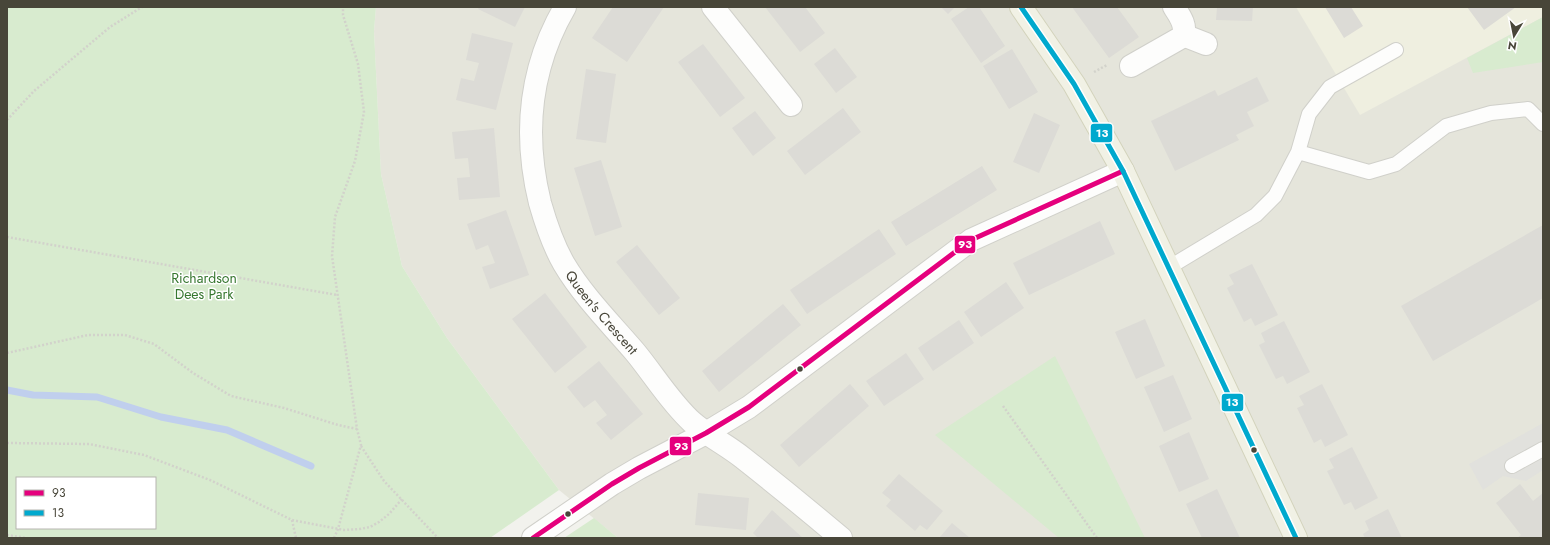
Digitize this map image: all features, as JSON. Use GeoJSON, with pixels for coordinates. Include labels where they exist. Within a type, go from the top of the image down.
{"type":"FeatureCollection","features":[{"type":"Feature","properties":{"kind":"main road"},"geometry":{"type":"LineString","coordinates":[[1021,7],[1074,84],[1123,170],[1296,538]]}},
{"type":"Feature","properties":{"kind":"street","name":"Queen's Crescent"},"geometry":{"type":"LineString","coordinates":[[565,7],[550,38],[541,63],[532,101],[530,119],[531,152],[535,183],[552,242],[564,264],[579,286],[639,357],[678,408],[706,433],[742,457],[841,538]]}},
{"type":"Feature","properties":{"kind":"street"},"geometry":{"type":"LineString","coordinates":[[713,7],[791,105]]}},
{"type":"Feature","properties":{"kind":"street"},"geometry":{"type":"LineString","coordinates":[[1131,66],[1176,42],[1183,35],[1183,23],[1174,7]]}},
{"type":"Feature","properties":{"kind":"street"},"geometry":{"type":"LineString","coordinates":[[1183,35],[1206,44]]}},
{"type":"Feature","properties":{"kind":"street"},"geometry":{"type":"LineString","coordinates":[[533,538],[612,484],[706,433],[749,407],[971,240],[1123,170]]}},
{"type":"Feature","properties":{"kind":"lane"},"geometry":{"type":"LineString","coordinates":[[1168,268],[1256,215],[1275,196],[1298,152],[1309,114],[1330,87],[1396,50]]}},
{"type":"Feature","properties":{"kind":"lane"},"geometry":{"type":"LineString","coordinates":[[1298,152],[1369,172],[1396,164],[1446,126],[1490,113],[1528,109],[1543,124]]}},
{"type":"Feature","properties":{"kind":"lane"},"geometry":{"type":"LineString","coordinates":[[1512,466],[1543,449]]}},
{"type":"Feature","properties":{"kind":"path"},"geometry":{"type":"LineString","coordinates":[[7,120],[34,91],[110,28],[142,7]]}},
{"type":"Feature","properties":{"kind":"path"},"geometry":{"type":"LineString","coordinates":[[343,7],[343,15],[358,64],[364,112],[355,161],[335,217],[332,256],[336,295],[357,429],[361,445],[375,469],[384,481],[438,538]]}},
{"type":"Feature","properties":{"kind":"path"},"geometry":{"type":"LineString","coordinates":[[1074,84],[1111,63],[1131,66]]}},
{"type":"Feature","properties":{"kind":"path"},"geometry":{"type":"LineString","coordinates":[[7,237],[336,295]]}},
{"type":"Feature","properties":{"kind":"path"},"geometry":{"type":"LineString","coordinates":[[7,353],[88,335],[125,335],[154,344],[193,373],[231,396],[284,408],[338,425],[357,429]]}},
{"type":"Feature","properties":{"kind":"path"},"geometry":{"type":"LineString","coordinates":[[1003,406],[1097,538]]}},
{"type":"Feature","properties":{"kind":"path"},"geometry":{"type":"LineString","coordinates":[[7,443],[89,444],[144,455],[210,480],[292,520],[338,529],[353,530],[370,527],[389,514],[402,499]]}},
{"type":"Feature","properties":{"kind":"path"},"geometry":{"type":"LineString","coordinates":[[334,538],[338,529],[361,445]]}},
{"type":"Feature","properties":{"kind":"path"},"geometry":{"type":"LineString","coordinates":[[292,520],[296,538]]}},
{"type":"Feature","properties":{"kind":"path"},"geometry":{"type":"LineString","coordinates":[[7,535],[27,538]]}},
{"type":"Feature","properties":{"kind":"shaded area"},"geometry":{"type":"Polygon","coordinates":[[[376,7],[1543,7],[1543,538],[618,538],[559,490],[447,338],[402,266],[381,174],[374,31],[376,7]]]}},
{"type":"Feature","properties":{"kind":"shaded area"},"geometry":{"type":"Polygon","coordinates":[[[1296,7],[1543,7],[1543,17],[1360,115],[1296,7]]]}},
{"type":"Feature","properties":{"kind":"shaded area"},"geometry":{"type":"Polygon","coordinates":[[[1543,423],[1543,470],[1526,481],[1503,476],[1483,490],[1469,464],[1543,423]]]}},
{"type":"Feature","properties":{"kind":"green space","name":"Richardson Dees Park"},"geometry":{"type":"Polygon","coordinates":[[[7,7],[376,7],[374,31],[381,174],[402,266],[447,338],[559,490],[490,538],[7,538],[7,7]]]}},
{"type":"Feature","properties":{"kind":"green space"},"geometry":{"type":"Polygon","coordinates":[[[1543,17],[1543,62],[1473,73],[1467,58],[1543,17]]]}},
{"type":"Feature","properties":{"kind":"green space"},"geometry":{"type":"Polygon","coordinates":[[[1055,356],[1145,538],[1059,538],[935,435],[1055,356]]]}},
{"type":"Feature","properties":{"kind":"green space"},"geometry":{"type":"Polygon","coordinates":[[[594,518],[618,538],[564,538],[594,518]]]}},
{"type":"Feature","properties":{"kind":"building"},"geometry":{"type":"Polygon","coordinates":[[[479,7],[525,7],[515,27],[478,9],[479,7]]]}},
{"type":"Feature","properties":{"kind":"building"},"geometry":{"type":"Polygon","coordinates":[[[613,7],[664,7],[627,62],[592,38],[613,7]]]}},
{"type":"Feature","properties":{"kind":"building"},"geometry":{"type":"Polygon","coordinates":[[[765,7],[805,7],[825,33],[800,52],[765,7]]]}},
{"type":"Feature","properties":{"kind":"building"},"geometry":{"type":"Polygon","coordinates":[[[941,7],[955,7],[948,14],[941,7]]]}},
{"type":"Feature","properties":{"kind":"building"},"geometry":{"type":"Polygon","coordinates":[[[969,7],[979,7],[1005,46],[981,63],[951,19],[969,7]]]}},
{"type":"Feature","properties":{"kind":"building"},"geometry":{"type":"Polygon","coordinates":[[[1072,7],[1117,7],[1139,37],[1109,58],[1072,7]]]}},
{"type":"Feature","properties":{"kind":"building"},"geometry":{"type":"Polygon","coordinates":[[[1217,7],[1253,7],[1252,21],[1216,20],[1217,7]]]}},
{"type":"Feature","properties":{"kind":"building"},"geometry":{"type":"Polygon","coordinates":[[[1325,7],[1351,7],[1363,26],[1344,38],[1325,7]]]}},
{"type":"Feature","properties":{"kind":"building"},"geometry":{"type":"Polygon","coordinates":[[[1467,7],[1516,7],[1484,30],[1467,7]]]}},
{"type":"Feature","properties":{"kind":"building"},"geometry":{"type":"Polygon","coordinates":[[[472,33],[513,43],[496,110],[456,100],[461,78],[474,81],[479,63],[466,60],[472,33]]]}},
{"type":"Feature","properties":{"kind":"building"},"geometry":{"type":"Polygon","coordinates":[[[703,44],[745,98],[720,117],[678,62],[703,44]]]}},
{"type":"Feature","properties":{"kind":"building"},"geometry":{"type":"Polygon","coordinates":[[[835,48],[857,77],[836,93],[814,64],[835,48]]]}},
{"type":"Feature","properties":{"kind":"building"},"geometry":{"type":"Polygon","coordinates":[[[1012,49],[1038,92],[1009,109],[983,66],[1012,49]]]}},
{"type":"Feature","properties":{"kind":"building"},"geometry":{"type":"Polygon","coordinates":[[[586,69],[616,74],[606,143],[576,139],[586,69]]]}},
{"type":"Feature","properties":{"kind":"building"},"geometry":{"type":"Polygon","coordinates":[[[1257,77],[1269,101],[1247,112],[1254,126],[1236,135],[1239,140],[1175,171],[1151,121],[1215,90],[1218,96],[1257,77]]]}},
{"type":"Feature","properties":{"kind":"building"},"geometry":{"type":"Polygon","coordinates":[[[843,108],[861,132],[805,175],[787,151],[843,108]]]}},
{"type":"Feature","properties":{"kind":"building"},"geometry":{"type":"Polygon","coordinates":[[[755,111],[776,138],[753,156],[732,128],[755,111]]]}},
{"type":"Feature","properties":{"kind":"building"},"geometry":{"type":"Polygon","coordinates":[[[1034,113],[1060,125],[1039,173],[1013,162],[1034,113]]]}},
{"type":"Feature","properties":{"kind":"building"},"geometry":{"type":"Polygon","coordinates":[[[494,128],[500,197],[459,200],[457,178],[470,177],[468,158],[455,159],[452,132],[494,128]]]}},
{"type":"Feature","properties":{"kind":"building"},"geometry":{"type":"Polygon","coordinates":[[[601,160],[622,227],[595,236],[574,168],[601,160]]]}},
{"type":"Feature","properties":{"kind":"building"},"geometry":{"type":"Polygon","coordinates":[[[982,166],[997,190],[906,246],[891,222],[982,166]]]}},
{"type":"Feature","properties":{"kind":"building"},"geometry":{"type":"Polygon","coordinates":[[[506,210],[529,275],[490,289],[482,267],[495,263],[488,245],[476,250],[467,224],[506,210]]]}},
{"type":"Feature","properties":{"kind":"building"},"geometry":{"type":"Polygon","coordinates":[[[1100,221],[1115,254],[1029,295],[1013,263],[1100,221]]]}},
{"type":"Feature","properties":{"kind":"building"},"geometry":{"type":"Polygon","coordinates":[[[1543,225],[1543,298],[1433,361],[1401,306],[1543,225]]]}},
{"type":"Feature","properties":{"kind":"building"},"geometry":{"type":"Polygon","coordinates":[[[879,229],[896,254],[807,314],[790,290],[879,229]]]}},
{"type":"Feature","properties":{"kind":"building"},"geometry":{"type":"Polygon","coordinates":[[[637,245],[680,298],[659,315],[616,262],[637,245]]]}},
{"type":"Feature","properties":{"kind":"building"},"geometry":{"type":"Polygon","coordinates":[[[1252,264],[1278,315],[1255,326],[1251,318],[1244,322],[1227,288],[1234,284],[1229,275],[1252,264]]]}},
{"type":"Feature","properties":{"kind":"building"},"geometry":{"type":"Polygon","coordinates":[[[1006,282],[1024,308],[981,337],[964,312],[1006,282]]]}},
{"type":"Feature","properties":{"kind":"building"},"geometry":{"type":"Polygon","coordinates":[[[545,293],[587,347],[555,373],[512,319],[545,293]]]}},
{"type":"Feature","properties":{"kind":"building"},"geometry":{"type":"Polygon","coordinates":[[[783,304],[801,325],[719,392],[702,371],[783,304]]]}},
{"type":"Feature","properties":{"kind":"building"},"geometry":{"type":"Polygon","coordinates":[[[1145,319],[1165,366],[1136,379],[1115,332],[1145,319]]]}},
{"type":"Feature","properties":{"kind":"building"},"geometry":{"type":"Polygon","coordinates":[[[959,320],[974,343],[933,371],[918,348],[959,320]]]}},
{"type":"Feature","properties":{"kind":"building"},"geometry":{"type":"Polygon","coordinates":[[[1284,321],[1310,372],[1287,384],[1283,376],[1276,379],[1259,345],[1265,342],[1261,333],[1284,321]]]}},
{"type":"Feature","properties":{"kind":"building"},"geometry":{"type":"Polygon","coordinates":[[[906,353],[924,379],[884,406],[866,381],[906,353]]]}},
{"type":"Feature","properties":{"kind":"building"},"geometry":{"type":"Polygon","coordinates":[[[599,361],[643,414],[611,440],[596,423],[607,415],[595,400],[584,408],[567,387],[599,361]]]}},
{"type":"Feature","properties":{"kind":"building"},"geometry":{"type":"Polygon","coordinates":[[[1173,375],[1192,419],[1164,432],[1144,387],[1173,375]]]}},
{"type":"Feature","properties":{"kind":"building"},"geometry":{"type":"Polygon","coordinates":[[[850,384],[869,406],[799,467],[780,445],[850,384]]]}},
{"type":"Feature","properties":{"kind":"building"},"geometry":{"type":"Polygon","coordinates":[[[1322,384],[1348,435],[1325,447],[1321,439],[1314,443],[1297,408],[1304,405],[1299,396],[1322,384]]]}},
{"type":"Feature","properties":{"kind":"building"},"geometry":{"type":"Polygon","coordinates":[[[1189,432],[1209,479],[1179,492],[1159,446],[1189,432]]]}},
{"type":"Feature","properties":{"kind":"building"},"geometry":{"type":"Polygon","coordinates":[[[1352,447],[1378,498],[1355,510],[1351,502],[1344,505],[1327,471],[1334,468],[1329,459],[1352,447]]]}},
{"type":"Feature","properties":{"kind":"building"},"geometry":{"type":"Polygon","coordinates":[[[899,474],[943,511],[927,530],[920,525],[915,531],[886,506],[891,500],[882,493],[899,474]]]}},
{"type":"Feature","properties":{"kind":"building"},"geometry":{"type":"Polygon","coordinates":[[[1520,484],[1533,501],[1543,493],[1543,538],[1517,538],[1521,535],[1496,503],[1520,484]]]}},
{"type":"Feature","properties":{"kind":"building"},"geometry":{"type":"Polygon","coordinates":[[[1217,489],[1240,538],[1202,538],[1186,504],[1217,489]]]}},
{"type":"Feature","properties":{"kind":"building"},"geometry":{"type":"Polygon","coordinates":[[[698,493],[749,498],[746,530],[695,525],[698,493]]]}},
{"type":"Feature","properties":{"kind":"building"},"geometry":{"type":"Polygon","coordinates":[[[1388,509],[1402,538],[1365,538],[1363,534],[1369,530],[1365,521],[1388,509]]]}},
{"type":"Feature","properties":{"kind":"building"},"geometry":{"type":"Polygon","coordinates":[[[772,510],[803,538],[758,538],[753,533],[772,510]]]}},
{"type":"Feature","properties":{"kind":"building"},"geometry":{"type":"Polygon","coordinates":[[[952,523],[970,538],[939,538],[952,523]]]}},
{"type":"Feature","properties":{"kind":"waterway"},"geometry":{"type":"LineString","coordinates":[[7,390],[33,395],[97,397],[161,417],[227,430],[311,466]]}},
{"type":"Feature","properties":{"kind":"transit line","name":"13"},"geometry":{"type":"LineString","coordinates":[[1021,7],[1074,84],[1123,171],[1296,538]]}},
{"type":"Feature","properties":{"kind":"transit line","name":"93"},"geometry":{"type":"LineString","coordinates":[[533,538],[612,484],[706,433],[749,407],[971,240],[1123,171]]}}]}
